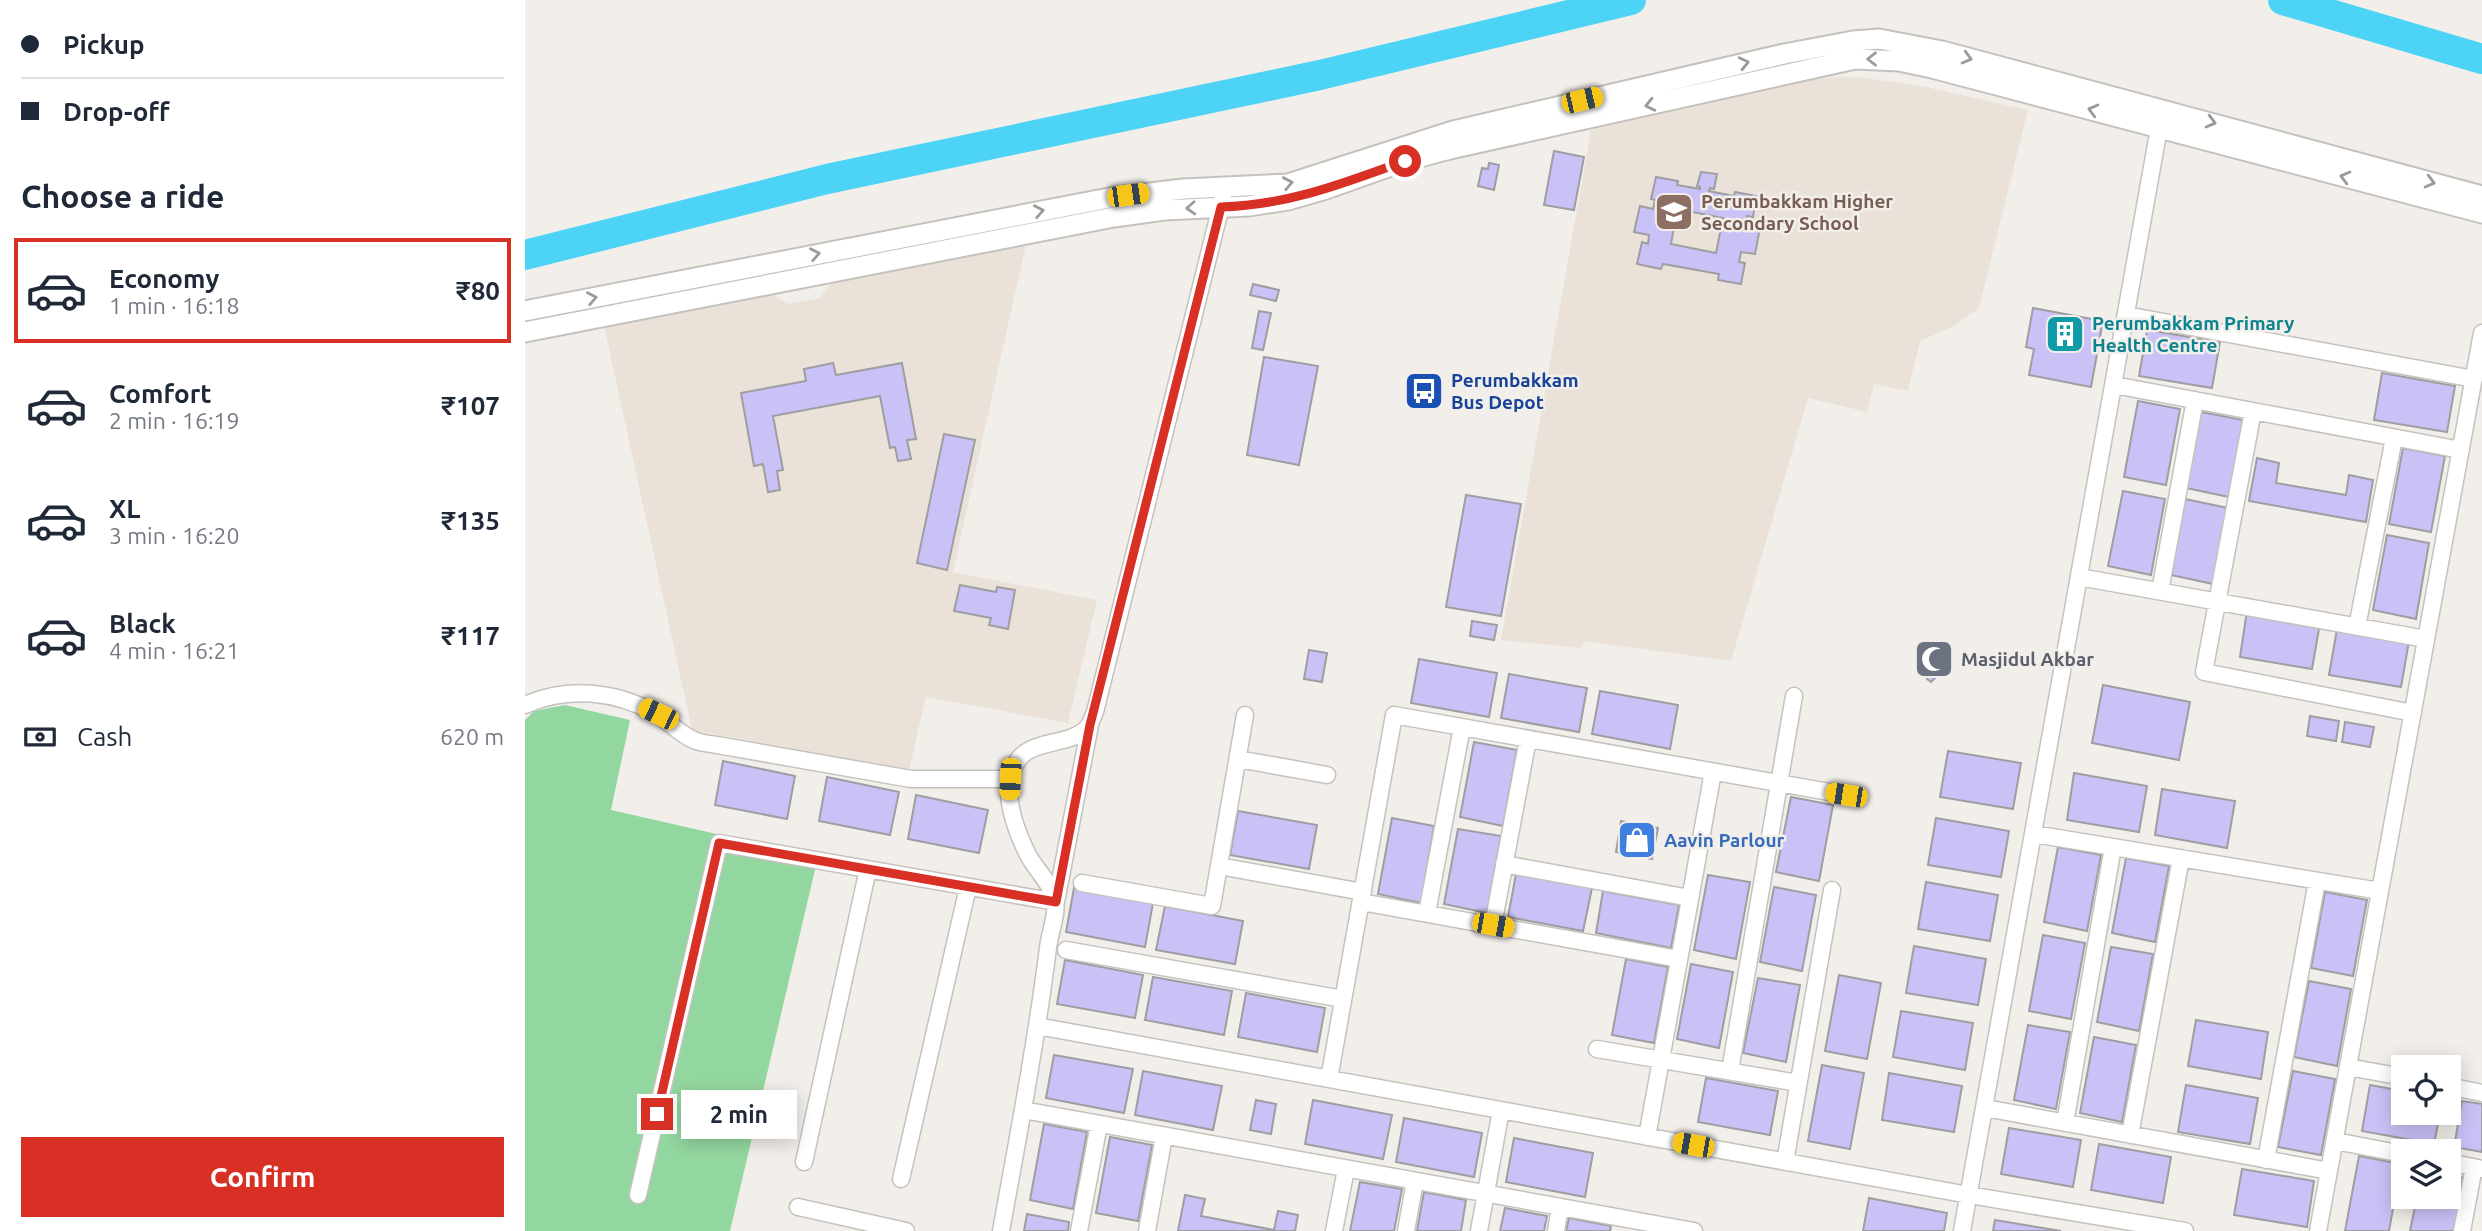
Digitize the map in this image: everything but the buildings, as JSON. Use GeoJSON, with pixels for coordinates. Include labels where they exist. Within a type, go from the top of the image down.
{"type":"FeatureCollection","features":[{"type":"Feature","properties":{"kind":"street"},"geometry":{"type":"LineString","coordinates":[[525,311],[1109,198],[1183,189],[1223,198],[1288,200],[1450,149],[1854,59],[1899,61],[1932,68],[2161,119],[2482,196]]}},
{"type":"Feature","properties":{"kind":"street"},"geometry":{"type":"LineString","coordinates":[[2161,119],[2482,213]]}},
{"type":"Feature","properties":{"kind":"street"},"geometry":{"type":"LineString","coordinates":[[1962,1231],[2161,119]]}},
{"type":"Feature","properties":{"kind":"street"},"geometry":{"type":"LineString","coordinates":[[525,332],[1223,198]]}},
{"type":"Feature","properties":{"kind":"street"},"geometry":{"type":"LineString","coordinates":[[1001,1231],[1056,902],[1090,725],[1223,198]]}},
{"type":"Feature","properties":{"kind":"street"},"geometry":{"type":"LineString","coordinates":[[2126,315],[2474,379]]}},
{"type":"Feature","properties":{"kind":"street"},"geometry":{"type":"LineString","coordinates":[[2318,1231],[2482,333]]}},
{"type":"Feature","properties":{"kind":"street"},"geometry":{"type":"LineString","coordinates":[[2114,385],[2461,450]]}},
{"type":"Feature","properties":{"kind":"street"},"geometry":{"type":"LineString","coordinates":[[2160,591],[2195,400]]}},
{"type":"Feature","properties":{"kind":"street"},"geometry":{"type":"LineString","coordinates":[[2253,411],[2204,672],[2413,713]]}},
{"type":"Feature","properties":{"kind":"street"},"geometry":{"type":"LineString","coordinates":[[2357,627],[2394,438]]}},
{"type":"Feature","properties":{"kind":"street"},"geometry":{"type":"LineString","coordinates":[[2079,576],[2426,639]]}},
{"type":"Feature","properties":{"kind":"street"},"geometry":{"type":"LineString","coordinates":[[525,705],[541,698],[579,692],[605,694],[658,714],[696,741],[911,779],[1010,779]]}},
{"type":"Feature","properties":{"kind":"street"},"geometry":{"type":"LineString","coordinates":[[1730,1071],[1794,696]]}},
{"type":"Feature","properties":{"kind":"street"},"geometry":{"type":"LineString","coordinates":[[1082,883],[1212,906],[1245,715]]}},
{"type":"Feature","properties":{"kind":"street"},"geometry":{"type":"LineString","coordinates":[[1329,1079],[1394,715],[1846,795]]}},
{"type":"Feature","properties":{"kind":"street"},"geometry":{"type":"LineString","coordinates":[[1056,902],[1028,856],[1009,796],[1010,779],[1016,763],[1028,750],[1045,742],[1083,732],[1090,725]]}},
{"type":"Feature","properties":{"kind":"street"},"geometry":{"type":"LineString","coordinates":[[1427,913],[1462,727]]}},
{"type":"Feature","properties":{"kind":"street"},"geometry":{"type":"LineString","coordinates":[[1493,925],[1528,739]]}},
{"type":"Feature","properties":{"kind":"street"},"geometry":{"type":"LineString","coordinates":[[1238,759],[1327,775]]}},
{"type":"Feature","properties":{"kind":"street"},"geometry":{"type":"LineString","coordinates":[[1647,1137],[1713,772]]}},
{"type":"Feature","properties":{"kind":"street"},"geometry":{"type":"LineString","coordinates":[[2033,834],[2380,891]]}},
{"type":"Feature","properties":{"kind":"street"},"geometry":{"type":"LineString","coordinates":[[638,1195],[719,843],[1056,902]]}},
{"type":"Feature","properties":{"kind":"street"},"geometry":{"type":"LineString","coordinates":[[2065,1123],[2113,847]]}},
{"type":"Feature","properties":{"kind":"street"},"geometry":{"type":"LineString","coordinates":[[2130,1135],[2181,858]]}},
{"type":"Feature","properties":{"kind":"street"},"geometry":{"type":"LineString","coordinates":[[1504,864],[1690,898]]}},
{"type":"Feature","properties":{"kind":"street"},"geometry":{"type":"LineString","coordinates":[[1219,866],[1427,913],[1679,959]]}},
{"type":"Feature","properties":{"kind":"street"},"geometry":{"type":"LineString","coordinates":[[804,1162],[868,869]]}},
{"type":"Feature","properties":{"kind":"street"},"geometry":{"type":"LineString","coordinates":[[2266,1160],[2317,881]]}},
{"type":"Feature","properties":{"kind":"street"},"geometry":{"type":"LineString","coordinates":[[901,1179],[968,887]]}},
{"type":"Feature","properties":{"kind":"street"},"geometry":{"type":"LineString","coordinates":[[1785,1162],[1832,890]]}},
{"type":"Feature","properties":{"kind":"street"},"geometry":{"type":"LineString","coordinates":[[1066,950],[1343,999]]}},
{"type":"Feature","properties":{"kind":"street"},"geometry":{"type":"LineString","coordinates":[[1037,1026],[1969,1195],[2185,1231]]}},
{"type":"Feature","properties":{"kind":"street"},"geometry":{"type":"LineString","coordinates":[[1597,1049],[1798,1083]]}},
{"type":"Feature","properties":{"kind":"street"},"geometry":{"type":"LineString","coordinates":[[2348,1067],[2391,1075]]}},
{"type":"Feature","properties":{"kind":"street"},"geometry":{"type":"LineString","coordinates":[[2461,1089],[2482,1093]]}},
{"type":"Feature","properties":{"kind":"street"},"geometry":{"type":"LineString","coordinates":[[1985,1108],[2329,1171]]}},
{"type":"Feature","properties":{"kind":"street"},"geometry":{"type":"LineString","coordinates":[[1023,1110],[1560,1207],[1620,1225],[1694,1231]]}},
{"type":"Feature","properties":{"kind":"street"},"geometry":{"type":"LineString","coordinates":[[1479,1231],[1500,1110]]}},
{"type":"Feature","properties":{"kind":"street"},"geometry":{"type":"LineString","coordinates":[[1079,1231],[1099,1124]]}},
{"type":"Feature","properties":{"kind":"street"},"geometry":{"type":"LineString","coordinates":[[1147,1231],[1164,1136]]}},
{"type":"Feature","properties":{"kind":"street"},"geometry":{"type":"LineString","coordinates":[[2335,1141],[2391,1152]]}},
{"type":"Feature","properties":{"kind":"street"},"geometry":{"type":"LineString","coordinates":[[2462,1231],[2478,1168]]}},
{"type":"Feature","properties":{"kind":"street"},"geometry":{"type":"LineString","coordinates":[[1335,1231],[1346,1169]]}},
{"type":"Feature","properties":{"kind":"street"},"geometry":{"type":"LineString","coordinates":[[1406,1231],[1415,1181]]}},
{"type":"Feature","properties":{"kind":"street"},"geometry":{"type":"LineString","coordinates":[[798,1207],[906,1231]]}},
{"type":"Feature","properties":{"kind":"street"},"geometry":{"type":"LineString","coordinates":[[1556,1231],[1560,1207]]}},
{"type":"Feature","properties":{"kind":"shaded area"},"geometry":{"type":"Polygon","coordinates":[[[1837,77],[1866,78],[1926,87],[2028,110],[1979,308],[1954,326],[1920,341],[1908,391],[1874,384],[1867,412],[1808,398],[1731,661],[1584,641],[1582,648],[1501,640],[1591,130],[1797,82],[1837,77]]]}},
{"type":"Feature","properties":{"kind":"shaded area"},"geometry":{"type":"Polygon","coordinates":[[[1026,244],[953,572],[1097,600],[1068,723],[926,697],[909,770],[692,730],[604,326],[770,293],[788,304],[820,298],[833,281],[1026,244]]]}},
{"type":"Feature","properties":{"kind":"green space"},"geometry":{"type":"Polygon","coordinates":[[[565,705],[630,720],[611,810],[818,857],[730,1231],[525,1231],[525,720],[534,711],[565,705]]]}},
{"type":"Feature","properties":{"kind":"waterway"},"geometry":{"type":"LineString","coordinates":[[525,255],[827,179],[1320,75],[1631,0]]}},
{"type":"Feature","properties":{"kind":"waterway"},"geometry":{"type":"LineString","coordinates":[[2283,0],[2482,59]]}},
{"type":"Feature","properties":{"kind":"place","name":"Perumbakkam Higher Secondary School"},"geometry":{"type":"Point","coordinates":[1674,212]}},
{"type":"Feature","properties":{"kind":"place","name":"Perumbakkam Primary Health Centre"},"geometry":{"type":"Point","coordinates":[2065,334]}},
{"type":"Feature","properties":{"kind":"place","name":"Perumbakkam Bus Depot"},"geometry":{"type":"Point","coordinates":[1424,391]}},
{"type":"Feature","properties":{"kind":"place","name":"Masjidul Akbar"},"geometry":{"type":"Point","coordinates":[1934,659]}},
{"type":"Feature","properties":{"kind":"place","name":"Aavin Parlour"},"geometry":{"type":"Point","coordinates":[1637,840]}},
{"type":"Feature","properties":{"kind":"route"},"geometry":{"type":"LineString","coordinates":[[657,1114],[719,843],[1056,902],[1090,725],[1221,207],[1288,200],[1405,161]]}}]}
